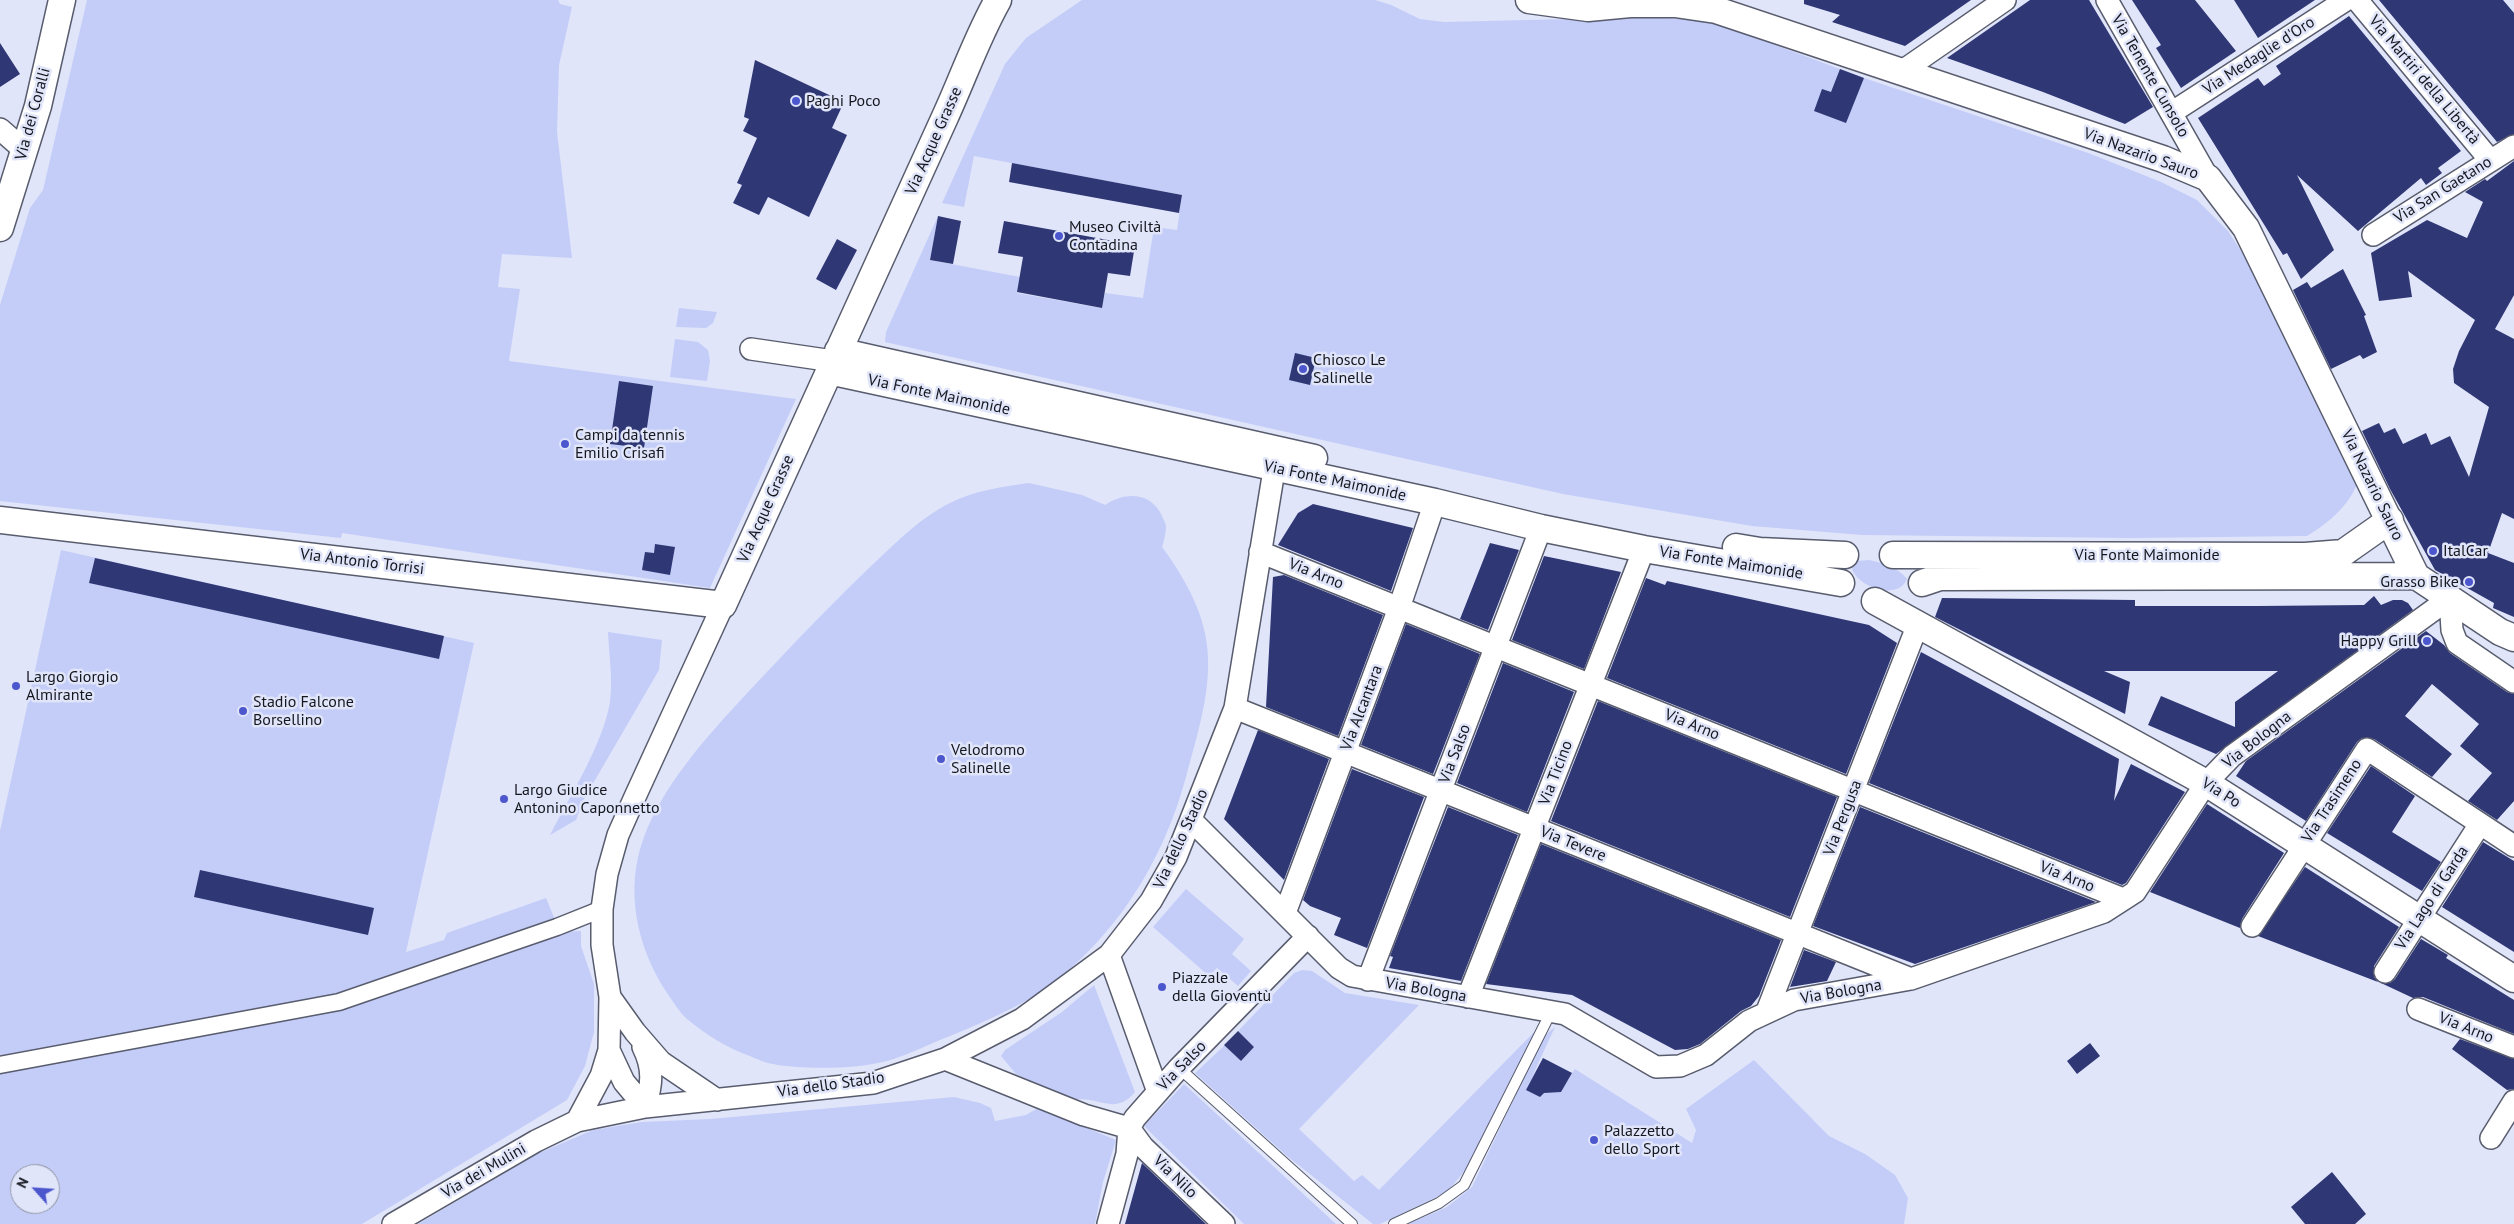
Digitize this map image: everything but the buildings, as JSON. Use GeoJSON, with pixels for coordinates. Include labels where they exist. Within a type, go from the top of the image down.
{"type":"FeatureCollection","features":[{"type":"Feature","properties":{"kind":"street","name":"Via dei Coralli"},"geometry":{"type":"LineString","coordinates":[[0,228],[38,106],[62,0]]}},
{"type":"Feature","properties":{"kind":"street"},"geometry":{"type":"LineString","coordinates":[[980,33],[983,0]]}},
{"type":"Feature","properties":{"kind":"street"},"geometry":{"type":"LineString","coordinates":[[980,33],[998,0]]}},
{"type":"Feature","properties":{"kind":"street","name":"Via Nazario Sauro"},"geometry":{"type":"LineString","coordinates":[[1529,0],[1588,8],[1633,2],[1675,4],[1716,10],[2163,159],[2208,178],[2246,228],[2416,576]]}},
{"type":"Feature","properties":{"kind":"street"},"geometry":{"type":"LineString","coordinates":[[1901,72],[2005,0]]}},
{"type":"Feature","properties":{"kind":"street","name":"Via Tenente Cunsolo"},"geometry":{"type":"LineString","coordinates":[[2107,0],[2208,178]]}},
{"type":"Feature","properties":{"kind":"street","name":"Via Medaglie d'Oro"},"geometry":{"type":"LineString","coordinates":[[2171,113],[2346,0]]}},
{"type":"Feature","properties":{"kind":"street","name":"Via Martiri della Libertà"},"geometry":{"type":"LineString","coordinates":[[2357,0],[2490,160]]}},
{"type":"Feature","properties":{"kind":"street","name":"Via Acque Grasse"},"geometry":{"type":"LineString","coordinates":[[577,1121],[601,1076],[608,1050],[610,997],[602,944],[602,909],[607,874],[618,835],[972,58],[980,33]]}},
{"type":"Feature","properties":{"kind":"street"},"geometry":{"type":"LineString","coordinates":[[0,129],[24,150]]}},
{"type":"Feature","properties":{"kind":"street","name":"Via San Gaetano"},"geometry":{"type":"LineString","coordinates":[[2373,235],[2514,146]]}},
{"type":"Feature","properties":{"kind":"street","name":"Via Fonte Maimonide"},"geometry":{"type":"LineString","coordinates":[[751,349],[833,361],[1275,459],[1644,532],[1760,550],[1845,555]]}},
{"type":"Feature","properties":{"kind":"street","name":"Via Fonte Maimonide"},"geometry":{"type":"LineString","coordinates":[[1275,459],[1541,528],[1644,549],[1816,577],[1842,583]]}},
{"type":"Feature","properties":{"kind":"street","name":"Via dello Stadio"},"geometry":{"type":"LineString","coordinates":[[645,1107],[873,1083],[945,1059],[1022,1018],[1109,955],[1151,901],[1176,857],[1236,708],[1275,459]]}},
{"type":"Feature","properties":{"kind":"street","name":"Via Alcantara"},"geometry":{"type":"LineString","coordinates":[[1285,913],[1399,608],[1435,502]]}},
{"type":"Feature","properties":{"kind":"street","name":"Via Antonio Torrisi"},"geometry":{"type":"LineString","coordinates":[[0,520],[723,605]]}},
{"type":"Feature","properties":{"kind":"street","name":"Via Fonte Maimonide"},"geometry":{"type":"LineString","coordinates":[[1893,554],[2305,556],[2342,552],[2390,520]]}},
{"type":"Feature","properties":{"kind":"street","name":"Via Salso"},"geometry":{"type":"LineString","coordinates":[[1368,980],[1541,528]]}},
{"type":"Feature","properties":{"kind":"street","name":"Via Ticino"},"geometry":{"type":"LineString","coordinates":[[1468,998],[1644,549]]}},
{"type":"Feature","properties":{"kind":"street"},"geometry":{"type":"LineString","coordinates":[[1918,624],[1921,588],[1914,567],[1893,554],[1874,550],[1845,555],[1837,565],[1836,574],[1842,583],[1856,594],[1875,602],[1891,603],[1921,588]]}},
{"type":"Feature","properties":{"kind":"street","name":"Via Arno"},"geometry":{"type":"LineString","coordinates":[[1260,552],[2123,899]]}},
{"type":"Feature","properties":{"kind":"street"},"geometry":{"type":"LineString","coordinates":[[2416,576],[2500,632],[2514,638]]}},
{"type":"Feature","properties":{"kind":"street","name":"Via Fonte Maimonide"},"geometry":{"type":"LineString","coordinates":[[1921,588],[1940,577],[2416,576]]}},
{"type":"Feature","properties":{"kind":"street"},"geometry":{"type":"LineString","coordinates":[[2450,598],[2452,630],[2457,643],[2514,682]]}},
{"type":"Feature","properties":{"kind":"street","name":"Via Bologna"},"geometry":{"type":"LineString","coordinates":[[1192,821],[1339,968],[1352,976],[1565,1014],[1656,1067],[1680,1066],[1706,1055],[1749,1021],[1794,1000],[1911,979],[2104,912],[2135,892],[2206,783],[2232,756],[2450,598]]}},
{"type":"Feature","properties":{"kind":"street","name":"Via Po"},"geometry":{"type":"LineString","coordinates":[[1875,602],[2206,783],[2514,979]]}},
{"type":"Feature","properties":{"kind":"street","name":"Via Pergusa"},"geometry":{"type":"LineString","coordinates":[[1767,1011],[1918,624]]}},
{"type":"Feature","properties":{"kind":"street","name":"Via Tevere"},"geometry":{"type":"LineString","coordinates":[[1236,708],[1911,979]]}},
{"type":"Feature","properties":{"kind":"street","name":"Via Trasimeno"},"geometry":{"type":"LineString","coordinates":[[2252,926],[2367,749],[2514,846]]}},
{"type":"Feature","properties":{"kind":"street","name":"Via Lago di Garda"},"geometry":{"type":"LineString","coordinates":[[2385,972],[2480,824]]}},
{"type":"Feature","properties":{"kind":"street"},"geometry":{"type":"LineString","coordinates":[[0,1065],[339,1002],[557,927],[602,909]]}},
{"type":"Feature","properties":{"kind":"street","name":"Via Salso"},"geometry":{"type":"LineString","coordinates":[[1129,1128],[1179,1068],[1308,936]]}},
{"type":"Feature","properties":{"kind":"street"},"geometry":{"type":"LineString","coordinates":[[1109,955],[1158,1092]]}},
{"type":"Feature","properties":{"kind":"street"},"geometry":{"type":"LineString","coordinates":[[610,997],[635,1032],[662,1062],[717,1100]]}},
{"type":"Feature","properties":{"kind":"street","name":"Via Arno"},"geometry":{"type":"LineString","coordinates":[[2418,1009],[2514,1047]]}},
{"type":"Feature","properties":{"kind":"street"},"geometry":{"type":"LineString","coordinates":[[635,1032],[652,1072],[651,1090],[645,1107]]}},
{"type":"Feature","properties":{"kind":"street"},"geometry":{"type":"LineString","coordinates":[[608,1050],[624,1082],[645,1107]]}},
{"type":"Feature","properties":{"kind":"street"},"geometry":{"type":"LineString","coordinates":[[945,1059],[1084,1115],[1129,1128],[1127,1154],[1108,1224]]}},
{"type":"Feature","properties":{"kind":"street"},"geometry":{"type":"LineString","coordinates":[[2490,1138],[2514,1100]]}},
{"type":"Feature","properties":{"kind":"street","name":"Via dei Mulini"},"geometry":{"type":"LineString","coordinates":[[393,1224],[536,1141],[577,1121],[645,1107]]}},
{"type":"Feature","properties":{"kind":"street","name":"Via Nilo"},"geometry":{"type":"LineString","coordinates":[[1129,1128],[1143,1147],[1224,1224]]}},
{"type":"Feature","properties":{"kind":"lane"},"geometry":{"type":"LineString","coordinates":[[1394,1224],[1439,1203],[1464,1185],[1551,1012]]}},
{"type":"Feature","properties":{"kind":"lane"},"geometry":{"type":"LineString","coordinates":[[1179,1068],[1352,1224]]}},
{"type":"Feature","properties":{"kind":"shaded area"},"geometry":{"type":"Polygon","coordinates":[[[87,0],[558,0],[560,4],[572,7],[559,65],[557,132],[572,258],[502,254],[498,287],[520,289],[509,361],[796,399],[710,588],[342,533],[341,538],[0,501],[0,305],[30,208],[43,190],[87,0]]]}},
{"type":"Feature","properties":{"kind":"shaded area"},"geometry":{"type":"Polygon","coordinates":[[[1082,0],[1375,0],[1391,5],[1420,19],[1444,22],[1653,17],[1696,20],[1724,26],[1864,78],[2091,154],[2161,182],[2197,200],[2228,231],[2245,257],[2359,479],[2345,505],[2324,525],[2307,536],[2130,538],[1862,535],[1752,526],[1563,494],[885,342],[886,332],[938,216],[930,260],[1020,277],[1017,293],[1101,308],[1105,293],[1143,298],[1154,227],[1177,230],[1182,195],[974,156],[964,207],[942,203],[1005,64],[1026,38],[1082,0]]]}},
{"type":"Feature","properties":{"kind":"shaded area"},"geometry":{"type":"Polygon","coordinates":[[[679,308],[717,312],[713,323],[706,328],[676,327],[679,308]]]}},
{"type":"Feature","properties":{"kind":"shaded area"},"geometry":{"type":"Polygon","coordinates":[[[675,339],[698,342],[708,350],[710,361],[707,381],[670,377],[675,339]]]}},
{"type":"Feature","properties":{"kind":"shaded area","name":"Velodromo Salinelle"},"geometry":{"type":"Polygon","coordinates":[[[1029,483],[1082,495],[1105,505],[1128,496],[1144,498],[1151,502],[1157,508],[1166,524],[1162,547],[1183,578],[1197,606],[1205,632],[1208,658],[1203,712],[1176,808],[1150,868],[1114,923],[1069,970],[1021,1004],[914,1051],[875,1064],[815,1068],[767,1063],[725,1045],[694,1025],[679,1010],[657,976],[641,938],[635,898],[635,877],[644,837],[661,801],[684,766],[737,704],[834,602],[907,533],[938,509],[969,495],[1029,483]]]}},
{"type":"Feature","properties":{"kind":"shaded area","name":"Stadio Falcone Borsellino"},"geometry":{"type":"Polygon","coordinates":[[[61,550],[474,643],[406,952],[444,940],[447,933],[546,898],[556,922],[339,995],[0,1059],[0,831],[61,550]]]}},
{"type":"Feature","properties":{"kind":"shaded area"},"geometry":{"type":"Polygon","coordinates":[[[1869,560],[1894,569],[1907,579],[1902,586],[1887,591],[1862,582],[1852,569],[1857,561],[1869,560]]]}},
{"type":"Feature","properties":{"kind":"shaded area"},"geometry":{"type":"Polygon","coordinates":[[[608,632],[662,640],[659,670],[584,799],[576,820],[550,835],[585,770],[606,718],[610,702],[611,685],[608,632]]]}},
{"type":"Feature","properties":{"kind":"shaded area"},"geometry":{"type":"Polygon","coordinates":[[[1186,889],[1244,939],[1232,954],[1251,971],[1238,986],[1217,968],[1209,976],[1153,927],[1186,889]]]}},
{"type":"Feature","properties":{"kind":"shaded area"},"geometry":{"type":"Polygon","coordinates":[[[581,931],[581,946],[594,984],[594,1032],[585,1066],[567,1100],[362,1224],[0,1224],[0,1071],[343,1009],[561,932],[581,931]]]}},
{"type":"Feature","properties":{"kind":"shaded area"},"geometry":{"type":"Polygon","coordinates":[[[1302,970],[1312,971],[1345,993],[1419,1005],[1299,1129],[1354,1181],[1362,1175],[1379,1190],[1541,1025],[1467,1168],[1447,1192],[1380,1224],[1373,1224],[1287,1156],[1195,1073],[1225,1045],[1241,1061],[1254,1047],[1238,1031],[1294,973],[1302,970]]]}},
{"type":"Feature","properties":{"kind":"shaded area"},"geometry":{"type":"Polygon","coordinates":[[[1094,985],[1135,1092],[1127,1100],[1119,1103],[1112,1104],[1079,1099],[1069,1101],[1016,1074],[1001,1056],[1005,1050],[1062,1012],[1094,985]]]}},
{"type":"Feature","properties":{"kind":"shaded area"},"geometry":{"type":"Polygon","coordinates":[[[1555,1027],[1531,1079],[1543,1058],[1572,1073],[1575,1069],[1692,1143],[1696,1130],[1686,1109],[1754,1060],[1829,1136],[1865,1154],[1895,1175],[1908,1198],[1904,1224],[1408,1224],[1447,1207],[1472,1187],[1544,1036],[1555,1027]]]}},
{"type":"Feature","properties":{"kind":"shaded area"},"geometry":{"type":"Polygon","coordinates":[[[1184,1084],[1336,1224],[1244,1224],[1144,1126],[1184,1084]]]}},
{"type":"Feature","properties":{"kind":"shaded area"},"geometry":{"type":"Polygon","coordinates":[[[954,1097],[980,1103],[991,1108],[995,1121],[1026,1115],[1038,1108],[1116,1140],[1103,1182],[1095,1224],[418,1224],[537,1154],[593,1130],[642,1122],[710,1119],[954,1097]]]}},
{"type":"Feature","properties":{"kind":"place","name":"Paghi Poco"},"geometry":{"type":"Point","coordinates":[796,101]}},
{"type":"Feature","properties":{"kind":"place","name":"Museo Civiltà Contadina"},"geometry":{"type":"Point","coordinates":[1059,236]}},
{"type":"Feature","properties":{"kind":"place","name":"Chiosco Le Salinelle"},"geometry":{"type":"Point","coordinates":[1303,369]}},
{"type":"Feature","properties":{"kind":"place","name":"Campi da tennis Emilio Crisafi"},"geometry":{"type":"Point","coordinates":[565,444]}},
{"type":"Feature","properties":{"kind":"place","name":"ItalCar"},"geometry":{"type":"Point","coordinates":[2433,551]}},
{"type":"Feature","properties":{"kind":"place","name":"Grasso Bike"},"geometry":{"type":"Point","coordinates":[2469,582]}},
{"type":"Feature","properties":{"kind":"place","name":"Happy Grill"},"geometry":{"type":"Point","coordinates":[2427,641]}},
{"type":"Feature","properties":{"kind":"place","name":"Largo Giorgio Almirante"},"geometry":{"type":"Point","coordinates":[16,686]}},
{"type":"Feature","properties":{"kind":"place","name":"Stadio Falcone Borsellino"},"geometry":{"type":"Point","coordinates":[243,711]}},
{"type":"Feature","properties":{"kind":"place","name":"Velodromo Salinelle"},"geometry":{"type":"Point","coordinates":[941,759]}},
{"type":"Feature","properties":{"kind":"place","name":"Largo Giudice Antonino Caponnetto"},"geometry":{"type":"Point","coordinates":[504,799]}},
{"type":"Feature","properties":{"kind":"place","name":"Piazzale della Gioventù"},"geometry":{"type":"Point","coordinates":[1162,987]}},
{"type":"Feature","properties":{"kind":"place","name":"Palazzetto dello Sport"},"geometry":{"type":"Point","coordinates":[1594,1140]}}]}
